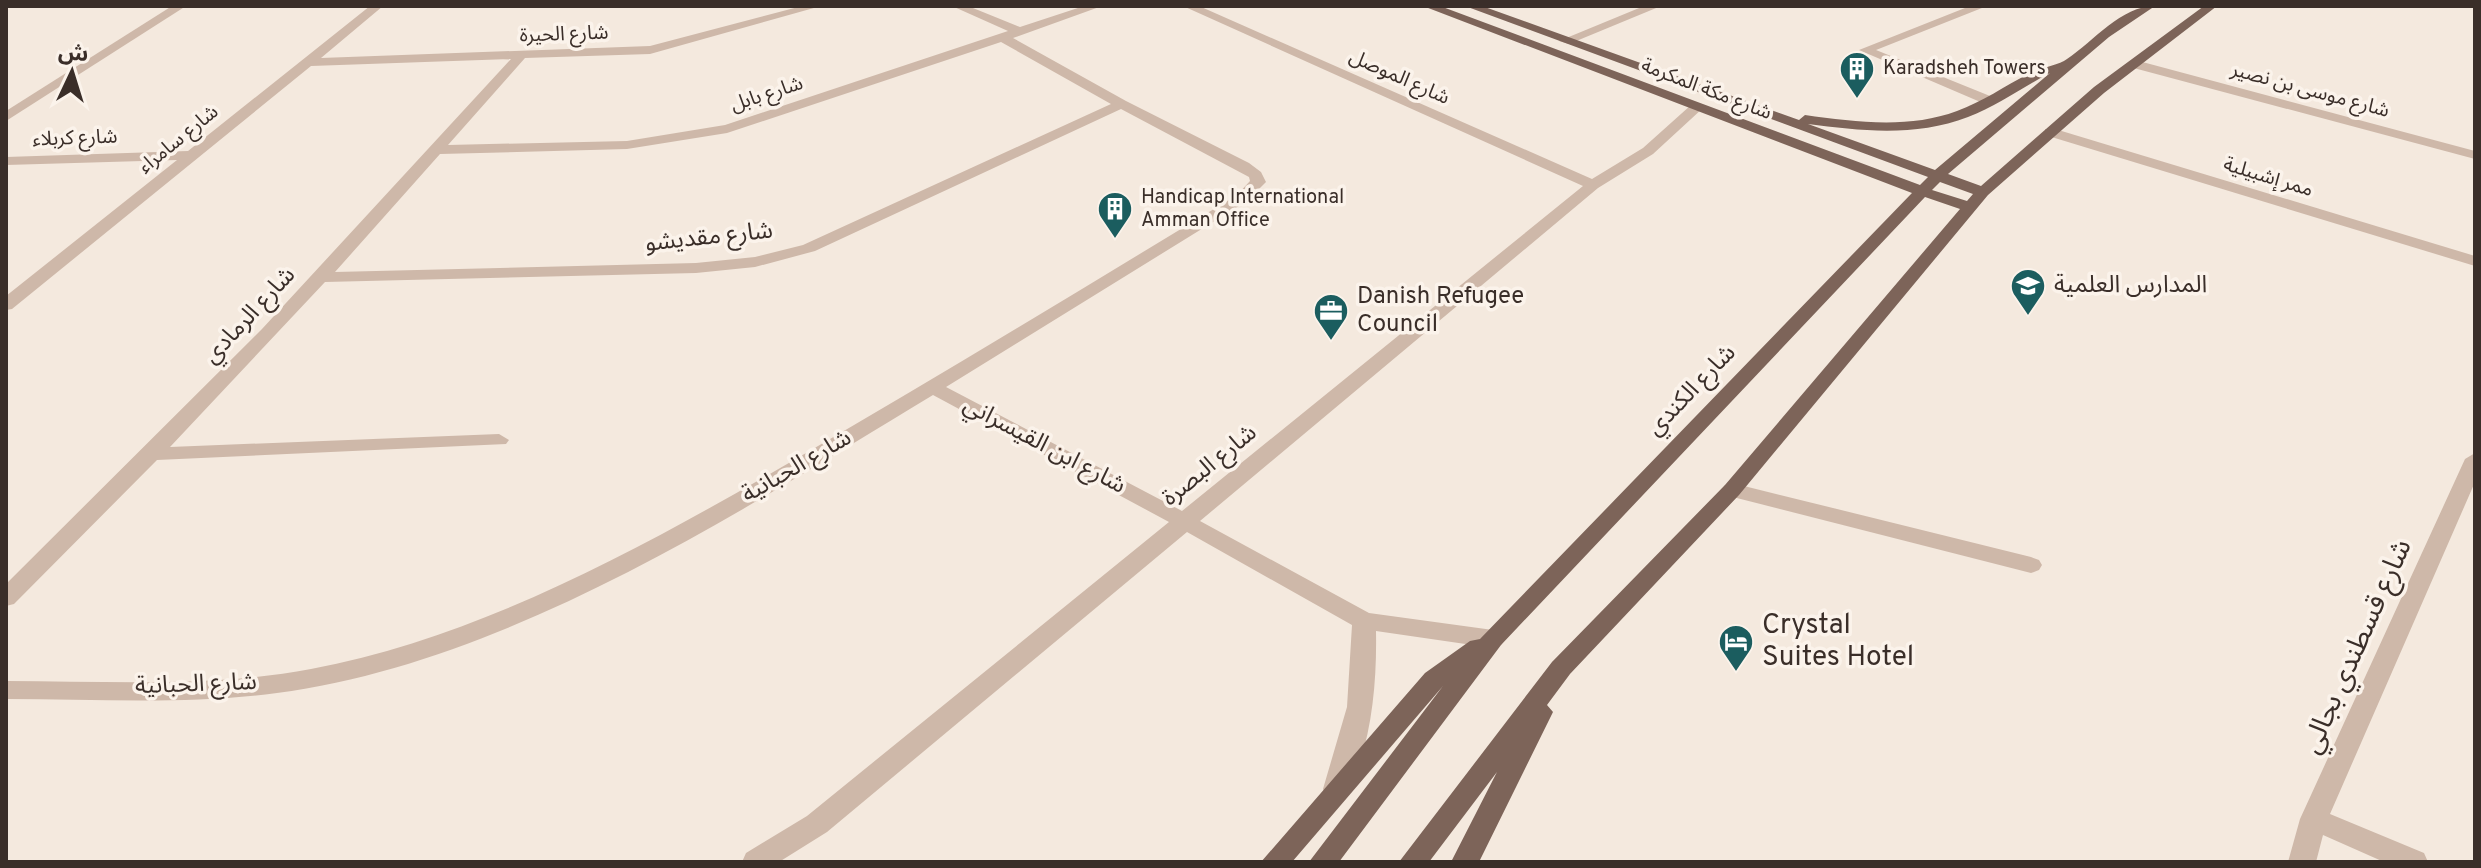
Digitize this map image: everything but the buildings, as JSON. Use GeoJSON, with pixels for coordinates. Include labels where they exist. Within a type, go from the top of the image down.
{"type":"FeatureCollection","features":[{"type":"Feature","properties":{"kind":"main road","name":"شارع مكة المكرمة"},"geometry":{"type":"LineString","coordinates":[[1429,6],[1922,191],[1976,199]]}},
{"type":"Feature","properties":{"kind":"main road","name":"شارع مكة المكرمة"},"geometry":{"type":"LineString","coordinates":[[1471,6],[1937,176],[1976,199]]}},
{"type":"Feature","properties":{"kind":"main road","name":"شارع الكندي"},"geometry":{"type":"LineString","coordinates":[[1323,862],[1493,639],[1922,191],[2077,58],[2149,6]]}},
{"type":"Feature","properties":{"kind":"main road"},"geometry":{"type":"LineString","coordinates":[[1413,862],[1561,668],[1732,490],[1976,199],[2050,132],[2211,6]]}},
{"type":"Feature","properties":{"kind":"main road"},"geometry":{"type":"LineString","coordinates":[[1768,114],[1855,125],[1898,126],[1937,122],[1990,101],[2077,58]]}},
{"type":"Feature","properties":{"kind":"main road"},"geometry":{"type":"LineString","coordinates":[[1275,862],[1434,680],[1493,639]]}},
{"type":"Feature","properties":{"kind":"main road"},"geometry":{"type":"LineString","coordinates":[[1465,862],[1561,668]]}},
{"type":"Feature","properties":{"kind":"street"},"geometry":{"type":"LineString","coordinates":[[6,117],[180,6]]}},
{"type":"Feature","properties":{"kind":"street","name":"شارع سامراء"},"geometry":{"type":"LineString","coordinates":[[6,305],[377,6]]}},
{"type":"Feature","properties":{"kind":"street","name":"شارع الحيرة"},"geometry":{"type":"LineString","coordinates":[[309,62],[650,50],[815,6]]}},
{"type":"Feature","properties":{"kind":"street"},"geometry":{"type":"LineString","coordinates":[[958,6],[1018,31]]}},
{"type":"Feature","properties":{"kind":"street","name":"شارع بابل"},"geometry":{"type":"LineString","coordinates":[[437,150],[539,150],[681,139],[739,125],[1096,6]]}},
{"type":"Feature","properties":{"kind":"street","name":"شارع الموصل"},"geometry":{"type":"LineString","coordinates":[[1189,6],[1593,185]]}},
{"type":"Feature","properties":{"kind":"street"},"geometry":{"type":"LineString","coordinates":[[1565,41],[1655,6]]}},
{"type":"Feature","properties":{"kind":"street"},"geometry":{"type":"LineString","coordinates":[[1981,6],[1865,50],[1990,101]]}},
{"type":"Feature","properties":{"kind":"street","name":"شارع الحبانية"},"geometry":{"type":"LineString","coordinates":[[6,690],[218,687],[309,679],[374,664],[538,606],[668,543],[934,388],[1242,198],[1258,182],[1256,175],[1244,166],[1121,104],[1002,37]]}},
{"type":"Feature","properties":{"kind":"street","name":"شارع الرمادي"},"geometry":{"type":"LineString","coordinates":[[6,598],[156,454],[519,57]]}},
{"type":"Feature","properties":{"kind":"street","name":"شارع موسى بن نصير"},"geometry":{"type":"LineString","coordinates":[[2135,64],[2475,155]]}},
{"type":"Feature","properties":{"kind":"street","name":"شارع مقديشو"},"geometry":{"type":"LineString","coordinates":[[318,277],[696,268],[755,262],[809,248],[1121,104]]}},
{"type":"Feature","properties":{"kind":"street","name":"شارع البصرة"},"geometry":{"type":"LineString","coordinates":[[756,862],[817,824],[1593,185],[1648,151],[1696,108]]}},
{"type":"Feature","properties":{"kind":"street","name":"ممر إشبيلية"},"geometry":{"type":"LineString","coordinates":[[2050,132],[2475,261]]}},
{"type":"Feature","properties":{"kind":"street","name":"شارع كربلاء"},"geometry":{"type":"LineString","coordinates":[[6,161],[193,155]]}},
{"type":"Feature","properties":{"kind":"street","name":"شارع ابن القيسراني"},"geometry":{"type":"LineString","coordinates":[[934,388],[1364,621],[1493,639]]}},
{"type":"Feature","properties":{"kind":"street"},"geometry":{"type":"LineString","coordinates":[[156,454],[499,440]]}},
{"type":"Feature","properties":{"kind":"street","name":"شارع قسطندي بجالي"},"geometry":{"type":"LineString","coordinates":[[2302,862],[2314,819],[2475,459]]}},
{"type":"Feature","properties":{"kind":"street"},"geometry":{"type":"LineString","coordinates":[[1732,490],[2031,565]]}},
{"type":"Feature","properties":{"kind":"street"},"geometry":{"type":"LineString","coordinates":[[1333,797],[1354,739],[1366,682],[1364,621]]}},
{"type":"Feature","properties":{"kind":"street"},"geometry":{"type":"LineString","coordinates":[[2314,819],[2414,862]]}},
{"type":"Feature","properties":{"kind":"place","name":"Karadsheh Towers"},"geometry":{"type":"Point","coordinates":[1857,100]}},
{"type":"Feature","properties":{"kind":"place","name":"Handicap International Amman Office"},"geometry":{"type":"Point","coordinates":[1115,240]}},
{"type":"Feature","properties":{"kind":"place","name":"المدارس العلمية"},"geometry":{"type":"Point","coordinates":[2028,317]}},
{"type":"Feature","properties":{"kind":"place","name":"Danish Refugee Council"},"geometry":{"type":"Point","coordinates":[1331,342]}},
{"type":"Feature","properties":{"kind":"place","name":"Crystal Suites Hotel"},"geometry":{"type":"Point","coordinates":[1736,673]}}]}
